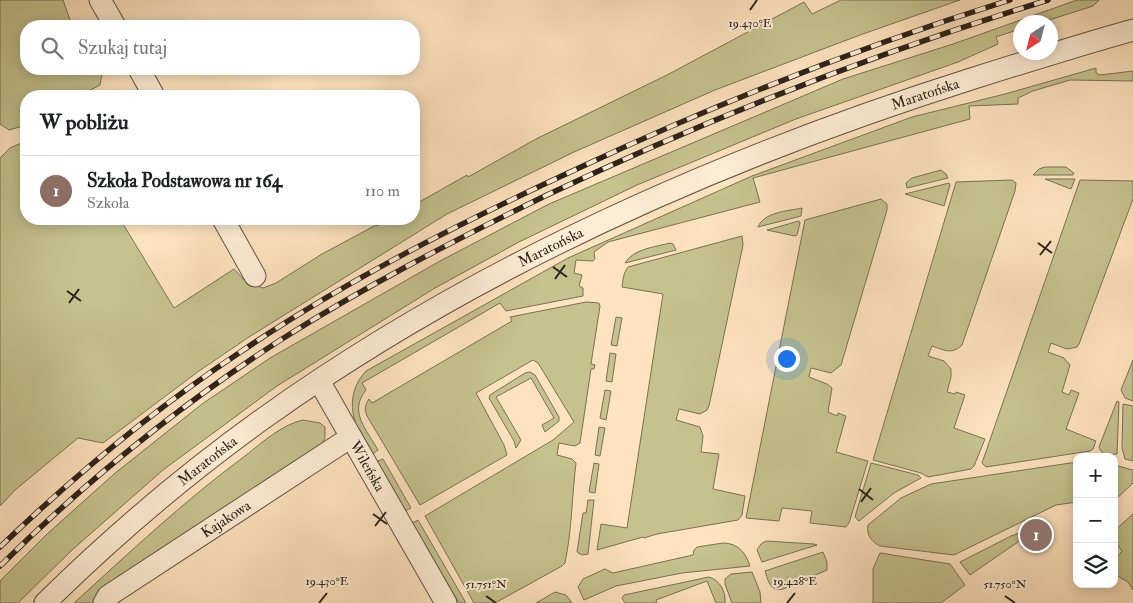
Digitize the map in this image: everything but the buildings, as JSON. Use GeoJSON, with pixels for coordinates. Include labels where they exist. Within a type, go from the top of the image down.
{"type":"FeatureCollection","features":[{"type":"Feature","properties":{"kind":"street"},"geometry":{"type":"LineString","coordinates":[[100,0],[112,20]]}},
{"type":"Feature","properties":{"kind":"street","name":"Maratońska"},"geometry":{"type":"LineString","coordinates":[[45,603],[117,535],[179,483],[265,417],[375,344],[502,272],[673,189],[772,149],[914,97],[1133,30]]}},
{"type":"Feature","properties":{"kind":"street"},"geometry":{"type":"LineString","coordinates":[[142,75],[151,90]]}},
{"type":"Feature","properties":{"kind":"street"},"geometry":{"type":"LineString","coordinates":[[226,225],[255,276]]}},
{"type":"Feature","properties":{"kind":"street","name":"Wileńska"},"geometry":{"type":"LineString","coordinates":[[319,381],[446,603]]}},
{"type":"Feature","properties":{"kind":"street","name":"Kajakowa"},"geometry":{"type":"LineString","coordinates":[[104,603],[108,596],[351,437]]}},
{"type":"Feature","properties":{"kind":"shaded area"},"geometry":{"type":"Polygon","coordinates":[[[0,0],[63,0],[70,20],[20,20],[20,75],[102,75],[100,85],[90,90],[20,90],[20,127],[9,130],[0,124],[0,0]]]}},
{"type":"Feature","properties":{"kind":"shaded area"},"geometry":{"type":"Polygon","coordinates":[[[841,0],[960,0],[860,35],[715,90],[574,152],[447,214],[249,337],[199,371],[103,443],[78,438],[15,490],[0,506],[0,158],[10,148],[20,144],[20,225],[124,225],[174,308],[234,269],[246,282],[263,288],[276,283],[322,254],[376,225],[420,225],[420,202],[467,175],[468,177],[536,139],[667,75],[804,2],[812,14],[841,0]]]}},
{"type":"Feature","properties":{"kind":"shaded area"},"geometry":{"type":"Polygon","coordinates":[[[1077,0],[1099,0],[1093,6],[1058,17],[1058,15],[1035,15],[1077,0]]]}},
{"type":"Feature","properties":{"kind":"shaded area"},"geometry":{"type":"Polygon","coordinates":[[[1013,23],[1013,31],[996,37],[998,44],[958,62],[796,119],[637,185],[519,242],[435,288],[277,386],[163,470],[72,550],[18,603],[0,603],[0,581],[46,535],[114,474],[202,404],[270,358],[440,261],[549,204],[843,79],[1013,23]]]}},
{"type":"Feature","properties":{"kind":"shaded area"},"geometry":{"type":"Polygon","coordinates":[[[1096,68],[1096,73],[1100,75],[1133,71],[1133,81],[1070,80],[1033,91],[1018,98],[1018,104],[969,106],[970,119],[753,178],[760,202],[608,242],[594,252],[595,259],[593,261],[576,260],[574,273],[582,275],[579,286],[583,288],[583,296],[506,311],[500,303],[362,383],[366,390],[361,398],[359,413],[361,421],[378,450],[373,454],[360,434],[353,413],[352,402],[354,391],[366,371],[568,258],[752,176],[912,117],[1005,94],[1096,68]]]}},
{"type":"Feature","properties":{"kind":"shaded area"},"geometry":{"type":"Polygon","coordinates":[[[1045,167],[1066,167],[1074,173],[1073,175],[1033,175],[1039,169],[1045,167]]]}},
{"type":"Feature","properties":{"kind":"shaded area"},"geometry":{"type":"Polygon","coordinates":[[[941,170],[948,178],[907,188],[906,183],[912,178],[941,170]]]}},
{"type":"Feature","properties":{"kind":"shaded area"},"geometry":{"type":"Polygon","coordinates":[[[1045,179],[1075,179],[1071,189],[1045,179]]]}},
{"type":"Feature","properties":{"kind":"shaded area"},"geometry":{"type":"Polygon","coordinates":[[[1012,180],[1016,183],[1015,191],[962,345],[951,351],[932,346],[928,356],[944,361],[951,369],[947,392],[965,395],[954,428],[985,439],[974,466],[971,469],[928,477],[921,473],[873,460],[956,182],[1012,180]]]}},
{"type":"Feature","properties":{"kind":"shaded area"},"geometry":{"type":"Polygon","coordinates":[[[1080,180],[1133,181],[1133,199],[1079,344],[1077,347],[1067,349],[1051,343],[1048,352],[1064,358],[1070,365],[1062,392],[1069,395],[1071,390],[1079,393],[1066,429],[1096,441],[1093,449],[986,467],[982,463],[1080,180]]]}},
{"type":"Feature","properties":{"kind":"shaded area"},"geometry":{"type":"Polygon","coordinates":[[[949,183],[944,206],[905,194],[949,183]]]}},
{"type":"Feature","properties":{"kind":"shaded area"},"geometry":{"type":"Polygon","coordinates":[[[881,199],[887,204],[887,210],[841,365],[831,373],[811,368],[809,377],[832,388],[828,412],[837,416],[838,413],[846,416],[836,452],[868,461],[849,523],[846,527],[810,523],[812,511],[782,508],[779,521],[746,518],[805,220],[881,199]]]}},
{"type":"Feature","properties":{"kind":"shaded area"},"geometry":{"type":"Polygon","coordinates":[[[802,208],[801,216],[758,227],[765,218],[771,215],[802,208]]]}},
{"type":"Feature","properties":{"kind":"shaded area"},"geometry":{"type":"Polygon","coordinates":[[[799,221],[797,235],[795,236],[767,230],[799,221]]]}},
{"type":"Feature","properties":{"kind":"shaded area"},"geometry":{"type":"Polygon","coordinates":[[[742,236],[743,245],[709,406],[707,410],[700,414],[679,409],[676,420],[700,427],[703,436],[701,452],[719,454],[713,489],[745,496],[742,515],[738,520],[657,534],[597,550],[601,524],[627,528],[663,294],[622,287],[625,272],[628,267],[742,236]]]}},
{"type":"Feature","properties":{"kind":"shaded area"},"geometry":{"type":"Polygon","coordinates":[[[670,243],[673,244],[676,250],[625,263],[639,252],[670,243]]]}},
{"type":"Feature","properties":{"kind":"shaded area"},"geometry":{"type":"Polygon","coordinates":[[[586,302],[599,303],[600,306],[591,364],[595,365],[594,369],[591,369],[580,443],[575,446],[559,443],[557,455],[572,459],[576,463],[565,563],[495,603],[474,603],[425,516],[553,440],[574,422],[538,363],[533,360],[476,393],[504,445],[507,455],[420,505],[367,416],[365,411],[366,405],[369,399],[372,403],[512,321],[510,317],[586,302]]]}},
{"type":"Feature","properties":{"kind":"shaded area"},"geometry":{"type":"Polygon","coordinates":[[[616,317],[622,318],[617,346],[611,345],[616,317]]]}},
{"type":"Feature","properties":{"kind":"shaded area"},"geometry":{"type":"Polygon","coordinates":[[[610,353],[616,354],[612,382],[606,381],[610,353]]]}},
{"type":"Feature","properties":{"kind":"shaded area"},"geometry":{"type":"Polygon","coordinates":[[[1133,360],[1133,401],[1125,398],[1121,390],[1133,360]]]}},
{"type":"Feature","properties":{"kind":"shaded area"},"geometry":{"type":"Polygon","coordinates":[[[530,372],[535,375],[559,417],[559,421],[545,432],[542,425],[554,418],[531,378],[496,397],[521,440],[516,448],[514,441],[489,398],[490,395],[525,373],[530,372]]]}},
{"type":"Feature","properties":{"kind":"shaded area"},"geometry":{"type":"Polygon","coordinates":[[[605,390],[611,391],[606,420],[600,418],[605,390]]]}},
{"type":"Feature","properties":{"kind":"shaded area"},"geometry":{"type":"Polygon","coordinates":[[[1117,401],[1119,402],[1117,453],[1104,453],[1099,447],[1117,401]]]}},
{"type":"Feature","properties":{"kind":"shaded area"},"geometry":{"type":"Polygon","coordinates":[[[1123,404],[1133,406],[1133,461],[1125,459],[1122,448],[1123,404]]]}},
{"type":"Feature","properties":{"kind":"shaded area"},"geometry":{"type":"Polygon","coordinates":[[[303,420],[320,423],[325,427],[325,439],[321,444],[94,603],[74,603],[158,527],[222,473],[273,435],[295,422],[303,420]]]}},
{"type":"Feature","properties":{"kind":"shaded area"},"geometry":{"type":"Polygon","coordinates":[[[599,427],[605,428],[600,456],[595,455],[599,427]]]}},
{"type":"Feature","properties":{"kind":"shaded area"},"geometry":{"type":"Polygon","coordinates":[[[383,459],[411,508],[405,511],[377,464],[378,461],[383,459]]]}},
{"type":"Feature","properties":{"kind":"shaded area"},"geometry":{"type":"Polygon","coordinates":[[[594,463],[599,464],[595,493],[589,492],[594,463]]]}},
{"type":"Feature","properties":{"kind":"shaded area"},"geometry":{"type":"Polygon","coordinates":[[[871,463],[918,475],[921,478],[894,493],[859,521],[855,517],[871,463]]]}},
{"type":"Feature","properties":{"kind":"shaded area"},"geometry":{"type":"Polygon","coordinates":[[[1073,463],[1073,503],[1056,505],[954,555],[880,546],[872,540],[869,535],[868,525],[901,498],[931,484],[1073,463]]]}},
{"type":"Feature","properties":{"kind":"shaded area"},"geometry":{"type":"Polygon","coordinates":[[[1118,466],[1133,470],[1133,483],[1118,497],[1118,466]]]}},
{"type":"Feature","properties":{"kind":"shaded area"},"geometry":{"type":"Polygon","coordinates":[[[588,500],[594,500],[588,554],[582,555],[577,552],[583,513],[586,513],[588,500]]]}},
{"type":"Feature","properties":{"kind":"shaded area"},"geometry":{"type":"Polygon","coordinates":[[[1133,514],[1133,590],[1128,582],[1118,576],[1118,556],[1122,551],[1118,546],[1118,527],[1133,514]]]}},
{"type":"Feature","properties":{"kind":"shaded area"},"geometry":{"type":"Polygon","coordinates":[[[418,520],[466,603],[459,603],[412,523],[418,520]]]}},
{"type":"Feature","properties":{"kind":"shaded area"},"geometry":{"type":"Polygon","coordinates":[[[1028,530],[1031,533],[970,575],[960,562],[1011,536],[1028,530]]]}},
{"type":"Feature","properties":{"kind":"shaded area"},"geometry":{"type":"Polygon","coordinates":[[[766,541],[817,545],[762,562],[757,550],[766,541]]]}},
{"type":"Feature","properties":{"kind":"shaded area"},"geometry":{"type":"Polygon","coordinates":[[[728,543],[741,550],[750,566],[682,573],[616,586],[584,600],[578,587],[583,579],[605,569],[613,573],[693,555],[697,547],[728,543]]]}},
{"type":"Feature","properties":{"kind":"shaded area"},"geometry":{"type":"Polygon","coordinates":[[[823,552],[827,562],[827,570],[783,589],[775,589],[770,584],[765,571],[823,552]]]}},
{"type":"Feature","properties":{"kind":"shaded area"},"geometry":{"type":"Polygon","coordinates":[[[880,553],[950,564],[965,585],[941,603],[873,603],[873,569],[880,553]]]}},
{"type":"Feature","properties":{"kind":"shaded area"},"geometry":{"type":"Polygon","coordinates":[[[752,572],[760,592],[761,603],[732,603],[725,579],[731,574],[752,572]]]}},
{"type":"Feature","properties":{"kind":"shaded area"},"geometry":{"type":"Polygon","coordinates":[[[709,577],[721,587],[725,603],[716,603],[707,581],[656,600],[657,603],[625,603],[622,598],[624,595],[709,577]]]}},
{"type":"Feature","properties":{"kind":"shaded area"},"geometry":{"type":"Polygon","coordinates":[[[555,592],[566,595],[572,603],[536,603],[555,592]]]}},
{"type":"Feature","properties":{"kind":"railway"},"geometry":{"type":"LineString","coordinates":[[0,547],[85,469],[176,397],[280,326],[363,276],[493,209],[686,120],[792,76],[900,36],[1010,0]]}},
{"type":"Feature","properties":{"kind":"railway"},"geometry":{"type":"LineString","coordinates":[[0,566],[100,474],[207,390],[314,319],[413,263],[547,195],[731,113],[920,42],[1048,0]]}},
{"type":"Feature","properties":{"kind":"place","name":"Szkoła Podstawowa nr 164"},"geometry":{"type":"Point","coordinates":[1036,535]}}]}
